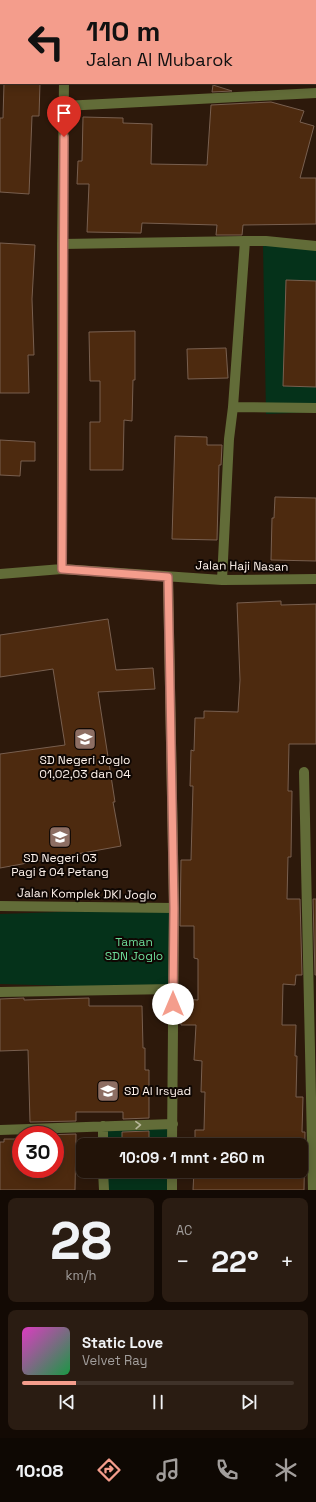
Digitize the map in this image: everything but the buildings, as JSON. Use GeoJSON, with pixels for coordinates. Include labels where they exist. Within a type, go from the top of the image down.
{"type":"FeatureCollection","features":[{"type":"Feature","properties":{"kind":"street"},"geometry":{"type":"LineString","coordinates":[[62,569],[62,244],[64,84]]}},
{"type":"Feature","properties":{"kind":"street"},"geometry":{"type":"LineString","coordinates":[[64,106],[316,93]]}},
{"type":"Feature","properties":{"kind":"street"},"geometry":{"type":"LineString","coordinates":[[222,580],[229,439],[233,407],[245,241]]}},
{"type":"Feature","properties":{"kind":"street"},"geometry":{"type":"LineString","coordinates":[[62,244],[266,241],[316,246]]}},
{"type":"Feature","properties":{"kind":"street"},"geometry":{"type":"LineString","coordinates":[[233,407],[316,408]]}},
{"type":"Feature","properties":{"kind":"street","name":"Jalan Haji Nasan"},"geometry":{"type":"LineString","coordinates":[[0,574],[62,569],[222,580],[316,579]]}},
{"type":"Feature","properties":{"kind":"street"},"geometry":{"type":"LineString","coordinates":[[168,577],[174,908],[172,1138]]}},
{"type":"Feature","properties":{"kind":"street"},"geometry":{"type":"LineString","coordinates":[[304,772],[311,864],[313,1190]]}},
{"type":"Feature","properties":{"kind":"street","name":"Jalan Komplek DKI Joglo"},"geometry":{"type":"LineString","coordinates":[[0,906],[174,908]]}},
{"type":"Feature","properties":{"kind":"street"},"geometry":{"type":"LineString","coordinates":[[0,992],[173,989]]}},
{"type":"Feature","properties":{"kind":"street"},"geometry":{"type":"LineString","coordinates":[[0,1130],[173,1124]]}},
{"type":"Feature","properties":{"kind":"street"},"geometry":{"type":"LineString","coordinates":[[103,1126],[103,1138]]}},
{"type":"Feature","properties":{"kind":"street"},"geometry":{"type":"LineString","coordinates":[[103,1178],[104,1190]]}},
{"type":"Feature","properties":{"kind":"street"},"geometry":{"type":"LineString","coordinates":[[172,1178],[172,1190]]}},
{"type":"Feature","properties":{"kind":"green space"},"geometry":{"type":"Polygon","coordinates":[[[263,245],[316,248],[316,412],[266,414],[263,245]]]}},
{"type":"Feature","properties":{"kind":"green space","name":"Taman SDN Joglo"},"geometry":{"type":"Polygon","coordinates":[[[174,908],[173,989],[0,984],[0,914],[174,908]]]}},
{"type":"Feature","properties":{"kind":"green space"},"geometry":{"type":"Polygon","coordinates":[[[173,1124],[172,1138],[103,1138],[103,1126],[173,1124]]]}},
{"type":"Feature","properties":{"kind":"green space"},"geometry":{"type":"Polygon","coordinates":[[[103,1178],[172,1178],[172,1190],[104,1190],[103,1178]]]}},
{"type":"Feature","properties":{"kind":"place","name":"SD Negeri Joglo 01,02,03 dan 04"},"geometry":{"type":"Point","coordinates":[85,739]}},
{"type":"Feature","properties":{"kind":"place","name":"SD Negeri 03 Pagi & 04 Petang"},"geometry":{"type":"Point","coordinates":[60,837]}},
{"type":"Feature","properties":{"kind":"place","name":"SD Al Irsyad"},"geometry":{"type":"Point","coordinates":[108,1091]}},
{"type":"Feature","properties":{"kind":"route"},"geometry":{"type":"LineString","coordinates":[[64,137],[62,244],[62,569],[168,577],[174,908],[173,1004]]}}]}
